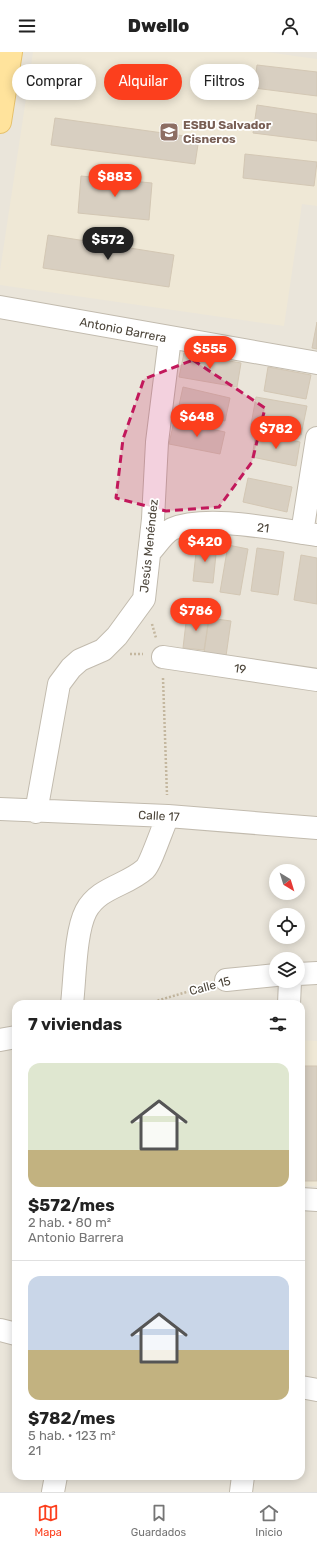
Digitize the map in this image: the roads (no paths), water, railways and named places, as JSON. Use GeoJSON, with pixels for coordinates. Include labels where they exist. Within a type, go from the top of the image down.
{"type":"FeatureCollection","features":[{"type":"Feature","properties":{"kind":"main road"},"geometry":{"type":"LineString","coordinates":[[0,122],[11,52]]}},
{"type":"Feature","properties":{"kind":"street","name":"Antonio Barrera"},"geometry":{"type":"LineString","coordinates":[[0,307],[317,363]]}},
{"type":"Feature","properties":{"kind":"street","name":"Jesús Menéndez"},"geometry":{"type":"LineString","coordinates":[[36,812],[59,684],[70,668],[80,660],[102,650],[117,636],[144,599],[157,442],[170,338]]}},
{"type":"Feature","properties":{"kind":"street"},"geometry":{"type":"LineString","coordinates":[[309,534],[317,438]]}},
{"type":"Feature","properties":{"kind":"street","name":"21"},"geometry":{"type":"LineString","coordinates":[[149,553],[170,530],[192,524],[225,523],[309,534]]}},
{"type":"Feature","properties":{"kind":"street","name":"19"},"geometry":{"type":"LineString","coordinates":[[163,657],[317,680]]}},
{"type":"Feature","properties":{"kind":"street","name":"Calle 17"},"geometry":{"type":"LineString","coordinates":[[0,809],[36,812],[168,816],[317,828]]}},
{"type":"Feature","properties":{"kind":"street"},"geometry":{"type":"LineString","coordinates":[[72,1000],[79,933],[86,911],[99,894],[121,884],[146,868],[168,816]]}},
{"type":"Feature","properties":{"kind":"street"},"geometry":{"type":"LineString","coordinates":[[305,974],[317,973]]}},
{"type":"Feature","properties":{"kind":"street","name":"Calle 15"},"geometry":{"type":"LineString","coordinates":[[226,980],[269,976]]}},
{"type":"Feature","properties":{"kind":"street"},"geometry":{"type":"LineString","coordinates":[[289,1000],[290,988]]}},
{"type":"Feature","properties":{"kind":"street"},"geometry":{"type":"LineString","coordinates":[[0,1040],[12,1038]]}},
{"type":"Feature","properties":{"kind":"street"},"geometry":{"type":"LineString","coordinates":[[305,1199],[317,1200]]}},
{"type":"Feature","properties":{"kind":"street"},"geometry":{"type":"LineString","coordinates":[[0,1330],[12,1333]]}},
{"type":"Feature","properties":{"kind":"street"},"geometry":{"type":"LineString","coordinates":[[305,1388],[317,1390]]}},
{"type":"Feature","properties":{"kind":"street"},"geometry":{"type":"LineString","coordinates":[[53,1492],[55,1480]]}},
{"type":"Feature","properties":{"kind":"street"},"geometry":{"type":"LineString","coordinates":[[241,1492],[242,1480]]}},
{"type":"Feature","properties":{"kind":"place","name":"ESBU Salvador Cisneros"},"geometry":{"type":"Point","coordinates":[169,132]}}]}
